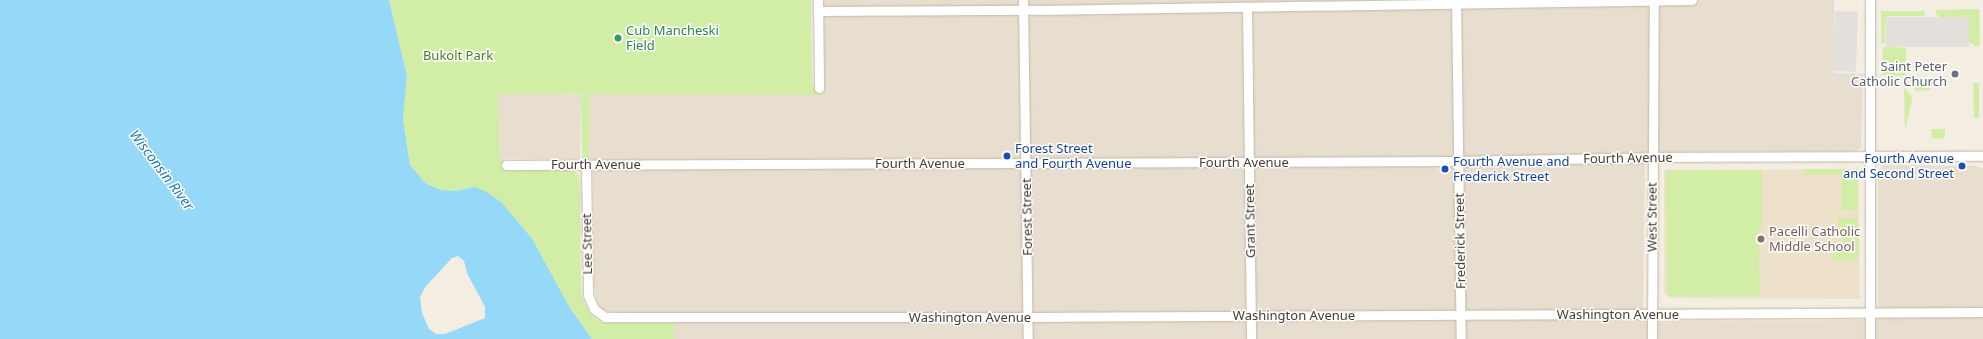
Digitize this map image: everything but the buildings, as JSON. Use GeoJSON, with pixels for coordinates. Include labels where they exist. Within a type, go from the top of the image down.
{"type":"FeatureCollection","features":[{"type":"Feature","properties":{"kind":"street"},"geometry":{"type":"LineString","coordinates":[[818,0],[819,88]]}},
{"type":"Feature","properties":{"kind":"street","name":"Forest Street"},"geometry":{"type":"LineString","coordinates":[[1023,0],[1028,339]]}},
{"type":"Feature","properties":{"kind":"street","name":"West Street"},"geometry":{"type":"LineString","coordinates":[[1652,339],[1654,0]]}},
{"type":"Feature","properties":{"kind":"street"},"geometry":{"type":"LineString","coordinates":[[818,11],[1024,10],[1456,2],[1692,0]]}},
{"type":"Feature","properties":{"kind":"street"},"geometry":{"type":"LineString","coordinates":[[1870,0],[1870,339]]}},
{"type":"Feature","properties":{"kind":"street","name":"Frederick Street"},"geometry":{"type":"LineString","coordinates":[[1456,2],[1461,339]]}},
{"type":"Feature","properties":{"kind":"street","name":"Grant Street"},"geometry":{"type":"LineString","coordinates":[[1247,6],[1252,315],[1251,339]]}},
{"type":"Feature","properties":{"kind":"street","name":"Fourth Avenue"},"geometry":{"type":"LineString","coordinates":[[506,164],[1459,161],[1652,157],[1983,156]]}},
{"type":"Feature","properties":{"kind":"street","name":"Lee Street"},"geometry":{"type":"LineString","coordinates":[[586,164],[588,295],[594,309],[605,317]]}},
{"type":"Feature","properties":{"kind":"street","name":"Washington Avenue"},"geometry":{"type":"LineString","coordinates":[[605,317],[1028,317],[1983,312]]}},
{"type":"Feature","properties":{"kind":"shaded area"},"geometry":{"type":"Polygon","coordinates":[[[824,0],[1834,0],[1834,73],[1863,74],[1861,147],[1858,150],[1849,151],[1645,152],[1643,321],[1878,320],[1878,170],[1884,165],[1976,166],[1983,169],[1983,339],[674,339],[674,313],[610,312],[600,309],[597,302],[594,284],[593,159],[589,159],[590,94],[821,94],[821,90],[824,90],[824,0]]]}},
{"type":"Feature","properties":{"kind":"shaded area"},"geometry":{"type":"Polygon","coordinates":[[[1835,11],[1858,12],[1856,72],[1833,71],[1835,11]]]}},
{"type":"Feature","properties":{"kind":"shaded area"},"geometry":{"type":"Polygon","coordinates":[[[1886,17],[1969,17],[1969,47],[1886,47],[1886,17]]]}},
{"type":"Feature","properties":{"kind":"shaded area"},"geometry":{"type":"Polygon","coordinates":[[[497,93],[581,94],[580,159],[496,158],[497,93]]]}},
{"type":"Feature","properties":{"kind":"shaded area","name":"Pacelli Catholic Middle School"},"geometry":{"type":"Polygon","coordinates":[[[1858,169],[1860,299],[1671,298],[1664,293],[1664,170],[1858,169]]]}},
{"type":"Feature","properties":{"kind":"green space","name":"Bukolt Park"},"geometry":{"type":"Polygon","coordinates":[[[389,0],[811,0],[812,85],[814,88],[821,90],[821,95],[590,94],[589,159],[582,159],[581,94],[498,94],[499,157],[504,159],[506,171],[571,170],[578,174],[580,182],[581,292],[584,303],[589,312],[594,318],[604,323],[674,323],[674,339],[592,339],[568,305],[533,240],[475,187],[455,191],[441,190],[425,183],[415,173],[410,165],[403,119],[407,76],[389,0]]]}},
{"type":"Feature","properties":{"kind":"green space"},"geometry":{"type":"Polygon","coordinates":[[[1979,9],[1980,45],[1976,47],[1936,14],[1936,10],[1979,9]]]}},
{"type":"Feature","properties":{"kind":"green space"},"geometry":{"type":"Polygon","coordinates":[[[1881,11],[1924,11],[1925,15],[1886,16],[1885,43],[1881,43],[1881,11]]]}},
{"type":"Feature","properties":{"kind":"green space"},"geometry":{"type":"Polygon","coordinates":[[[1883,47],[1906,48],[1905,76],[1882,75],[1883,47]]]}},
{"type":"Feature","properties":{"kind":"green space"},"geometry":{"type":"Polygon","coordinates":[[[1911,82],[1932,82],[1929,90],[1916,91],[1911,82]]]}},
{"type":"Feature","properties":{"kind":"green space"},"geometry":{"type":"Polygon","coordinates":[[[1973,83],[1979,83],[1979,118],[1974,118],[1973,83]]]}},
{"type":"Feature","properties":{"kind":"green space"},"geometry":{"type":"Polygon","coordinates":[[[1904,88],[1911,95],[1912,100],[1905,131],[1904,88]]]}},
{"type":"Feature","properties":{"kind":"green space"},"geometry":{"type":"Polygon","coordinates":[[[1931,129],[1945,129],[1945,136],[1942,139],[1932,138],[1931,129]]]}},
{"type":"Feature","properties":{"kind":"green space"},"geometry":{"type":"Polygon","coordinates":[[[1805,169],[1858,169],[1858,210],[1841,210],[1841,175],[1805,175],[1805,169]]]}},
{"type":"Feature","properties":{"kind":"green space"},"geometry":{"type":"Polygon","coordinates":[[[1666,170],[1762,170],[1762,228],[1759,228],[1760,296],[1667,296],[1666,170]]]}},
{"type":"Feature","properties":{"kind":"green space"},"geometry":{"type":"Polygon","coordinates":[[[1838,218],[1858,218],[1859,259],[1832,259],[1833,250],[1843,250],[1843,234],[1838,233],[1838,218]]]}},
{"type":"Feature","properties":{"kind":"water","name":"Wisconsin River"},"geometry":{"type":"Polygon","coordinates":[[[0,0],[389,0],[407,76],[403,119],[410,165],[425,183],[441,190],[455,191],[475,187],[485,191],[501,202],[533,240],[568,305],[592,339],[0,339],[0,0]],[[458,256],[452,258],[426,286],[420,297],[422,313],[429,329],[436,334],[445,334],[485,318],[485,307],[467,273],[464,261],[458,256]]]}},
{"type":"Feature","properties":{"kind":"place","name":"Cub Mancheski Field"},"geometry":{"type":"Point","coordinates":[618,38]}},
{"type":"Feature","properties":{"kind":"place","name":"Saint Peter Catholic Church"},"geometry":{"type":"Point","coordinates":[1955,74]}},
{"type":"Feature","properties":{"kind":"place","name":"Forest Street and Fourth Avenue"},"geometry":{"type":"Point","coordinates":[1007,156]}},
{"type":"Feature","properties":{"kind":"place","name":"Fourth Avenue and Second Street"},"geometry":{"type":"Point","coordinates":[1962,166]}},
{"type":"Feature","properties":{"kind":"place","name":"Fourth Avenue and Frederick Street"},"geometry":{"type":"Point","coordinates":[1445,169]}},
{"type":"Feature","properties":{"kind":"place","name":"Pacelli Catholic Middle School"},"geometry":{"type":"Point","coordinates":[1761,239]}}]}
